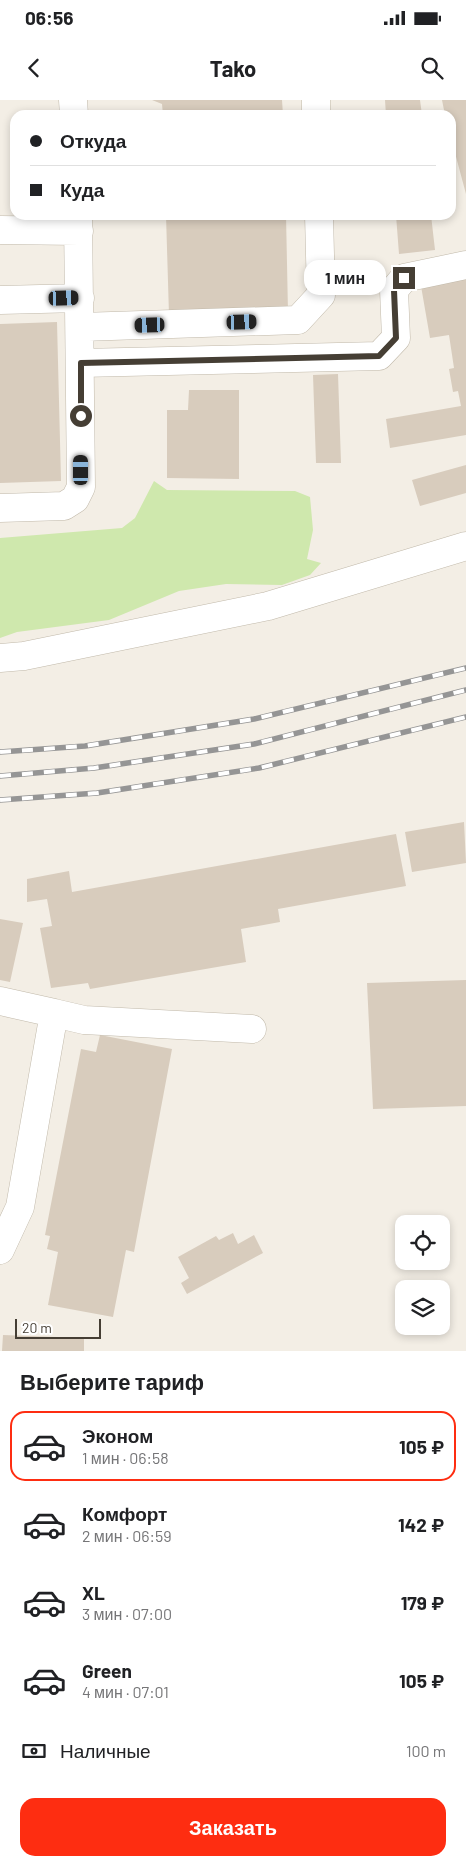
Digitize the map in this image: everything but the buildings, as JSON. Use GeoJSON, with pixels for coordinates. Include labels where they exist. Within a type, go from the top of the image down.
{"type":"FeatureCollection","features":[{"type":"Feature","properties":{"kind":"lane"},"geometry":{"type":"LineString","coordinates":[[81,328],[298,320],[321,295],[319,220]]}},
{"type":"Feature","properties":{"kind":"lane"},"geometry":{"type":"LineString","coordinates":[[0,230],[79,223],[81,328],[81,487],[75,499],[64,506],[0,508]]}},
{"type":"Feature","properties":{"kind":"lane"},"geometry":{"type":"LineString","coordinates":[[81,363],[379,356],[396,338],[394,290],[404,278],[466,266]]}},
{"type":"Feature","properties":{"kind":"lane"},"geometry":{"type":"LineString","coordinates":[[0,300],[80,298]]}},
{"type":"Feature","properties":{"kind":"lane"},"geometry":{"type":"LineString","coordinates":[[0,658],[34,654],[268,606],[466,546]]}},
{"type":"Feature","properties":{"kind":"lane"},"geometry":{"type":"LineString","coordinates":[[0,1001],[84,1020],[252,1029]]}},
{"type":"Feature","properties":{"kind":"lane"},"geometry":{"type":"LineString","coordinates":[[0,1250],[20,1207],[54,1013]]}},
{"type":"Feature","properties":{"kind":"green space"},"geometry":{"type":"Polygon","coordinates":[[[154,481],[167,490],[295,491],[310,497],[313,530],[307,559],[321,563],[310,575],[282,585],[226,584],[179,591],[109,620],[17,632],[0,638],[0,538],[122,528],[135,518],[154,481]]]}},
{"type":"Feature","properties":{"kind":"railway"},"geometry":{"type":"LineString","coordinates":[[0,752],[85,746],[254,719],[466,668]]}},
{"type":"Feature","properties":{"kind":"railway"},"geometry":{"type":"LineString","coordinates":[[0,776],[94,768],[254,744],[466,690]]}},
{"type":"Feature","properties":{"kind":"railway"},"geometry":{"type":"LineString","coordinates":[[0,800],[97,793],[259,768],[466,717]]}},
{"type":"Feature","properties":{"kind":"route"},"geometry":{"type":"LineString","coordinates":[[81,416],[81,363],[379,356],[396,338],[394,290],[404,278]]}}]}
